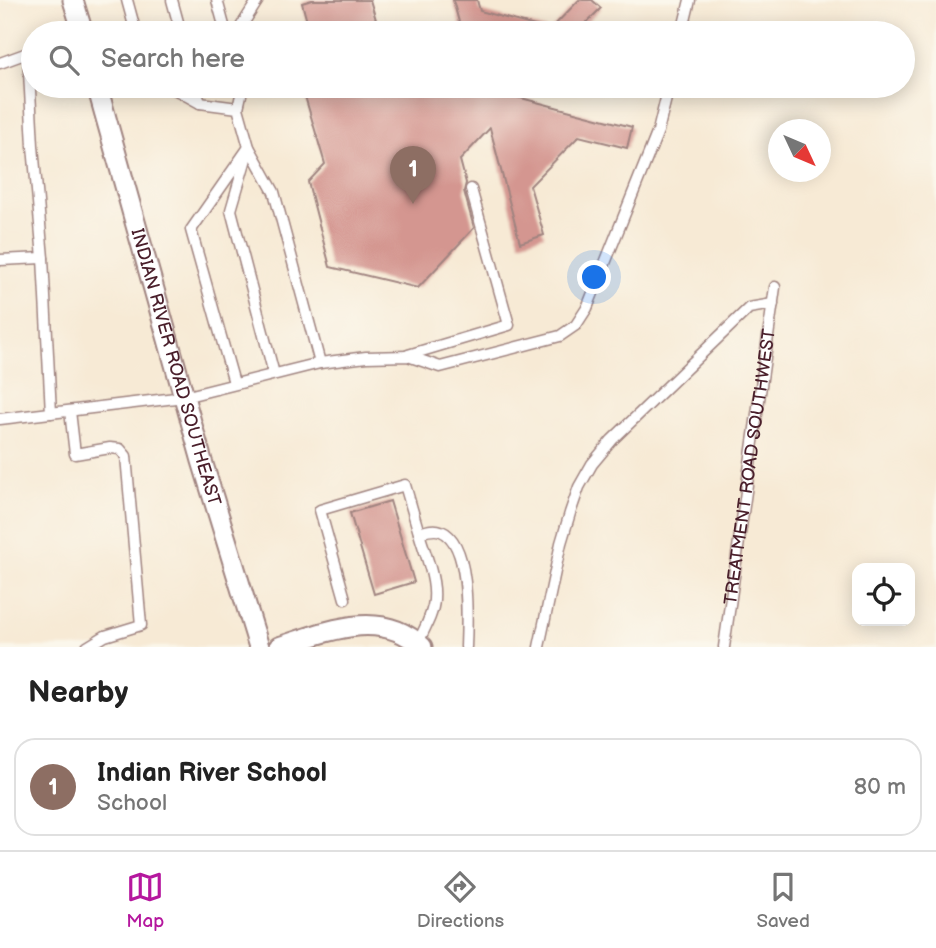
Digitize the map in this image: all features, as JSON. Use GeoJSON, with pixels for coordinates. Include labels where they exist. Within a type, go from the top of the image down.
{"type":"FeatureCollection","features":[{"type":"Feature","properties":{"kind":"street"},"geometry":{"type":"LineString","coordinates":[[73,0],[79,21]]}},
{"type":"Feature","properties":{"kind":"street","name":"INDIAN RIVER ROAD SOUTHEAST"},"geometry":{"type":"LineString","coordinates":[[100,98],[184,397],[259,647]]}},
{"type":"Feature","properties":{"kind":"street"},"geometry":{"type":"LineString","coordinates":[[279,647],[317,634],[359,625],[383,627],[408,636],[420,645]]}},
{"type":"Feature","properties":{"kind":"lane"},"geometry":{"type":"LineString","coordinates":[[127,0],[133,21]]}},
{"type":"Feature","properties":{"kind":"lane"},"geometry":{"type":"LineString","coordinates":[[172,0],[178,21]]}},
{"type":"Feature","properties":{"kind":"lane"},"geometry":{"type":"LineString","coordinates":[[217,0],[223,21]]}},
{"type":"Feature","properties":{"kind":"lane"},"geometry":{"type":"LineString","coordinates":[[245,21],[258,0]]}},
{"type":"Feature","properties":{"kind":"lane"},"geometry":{"type":"LineString","coordinates":[[685,21],[690,0]]}},
{"type":"Feature","properties":{"kind":"lane"},"geometry":{"type":"LineString","coordinates":[[0,63],[21,56]]}},
{"type":"Feature","properties":{"kind":"lane"},"geometry":{"type":"LineString","coordinates":[[32,98],[51,413]]}},
{"type":"Feature","properties":{"kind":"lane"},"geometry":{"type":"LineString","coordinates":[[191,98],[200,103],[238,108]]}},
{"type":"Feature","properties":{"kind":"lane"},"geometry":{"type":"LineString","coordinates":[[199,98],[200,103]]}},
{"type":"Feature","properties":{"kind":"lane"},"geometry":{"type":"LineString","coordinates":[[240,98],[238,108],[250,147],[274,192],[320,363]]}},
{"type":"Feature","properties":{"kind":"lane"},"geometry":{"type":"LineString","coordinates":[[408,356],[440,367],[560,336],[576,326],[587,309],[658,131],[666,98]]}},
{"type":"Feature","properties":{"kind":"lane"},"geometry":{"type":"LineString","coordinates":[[234,383],[191,230],[250,147]]}},
{"type":"Feature","properties":{"kind":"lane"},"geometry":{"type":"LineString","coordinates":[[250,147],[231,210],[274,374]]}},
{"type":"Feature","properties":{"kind":"lane"},"geometry":{"type":"LineString","coordinates":[[0,419],[184,397],[320,363],[366,357],[408,356],[509,325],[471,189]]}},
{"type":"Feature","properties":{"kind":"lane"},"geometry":{"type":"LineString","coordinates":[[0,260],[43,258]]}},
{"type":"Feature","properties":{"kind":"lane","name":"TREATMENT ROAD SOUTHWEST"},"geometry":{"type":"LineString","coordinates":[[724,647],[775,287]]}},
{"type":"Feature","properties":{"kind":"lane"},"geometry":{"type":"LineString","coordinates":[[539,647],[561,543],[579,487],[592,464],[612,440],[749,308],[773,304]]}},
{"type":"Feature","properties":{"kind":"lane"},"geometry":{"type":"LineString","coordinates":[[70,411],[75,454],[110,447],[120,449],[126,456],[141,625],[105,636],[87,647]]}},
{"type":"Feature","properties":{"kind":"lane"},"geometry":{"type":"LineString","coordinates":[[345,599],[320,510],[405,485],[433,583],[434,601],[420,645]]}},
{"type":"Feature","properties":{"kind":"lane"},"geometry":{"type":"LineString","coordinates":[[419,533],[440,530],[450,537],[457,551],[467,598],[466,647]]}},
{"type":"Feature","properties":{"kind":"building"},"geometry":{"type":"Polygon","coordinates":[[[312,0],[370,0],[376,21],[307,21],[302,3],[312,0]]]}},
{"type":"Feature","properties":{"kind":"building"},"geometry":{"type":"Polygon","coordinates":[[[453,0],[477,0],[480,11],[517,21],[459,21],[453,0]]]}},
{"type":"Feature","properties":{"kind":"building"},"geometry":{"type":"Polygon","coordinates":[[[579,0],[592,0],[601,8],[588,21],[559,21],[579,0]]]}},
{"type":"Feature","properties":{"kind":"building"},"geometry":{"type":"Polygon","coordinates":[[[306,98],[521,98],[632,127],[627,148],[579,136],[530,186],[544,235],[520,243],[490,128],[460,160],[466,183],[464,191],[474,228],[418,288],[330,267],[308,182],[325,164],[306,98]]]}},
{"type":"Feature","properties":{"kind":"building"},"geometry":{"type":"Polygon","coordinates":[[[390,501],[414,582],[374,594],[350,513],[390,501]]]}},
{"type":"Feature","properties":{"kind":"place","name":"Indian River School"},"geometry":{"type":"Point","coordinates":[413,204]}}]}
